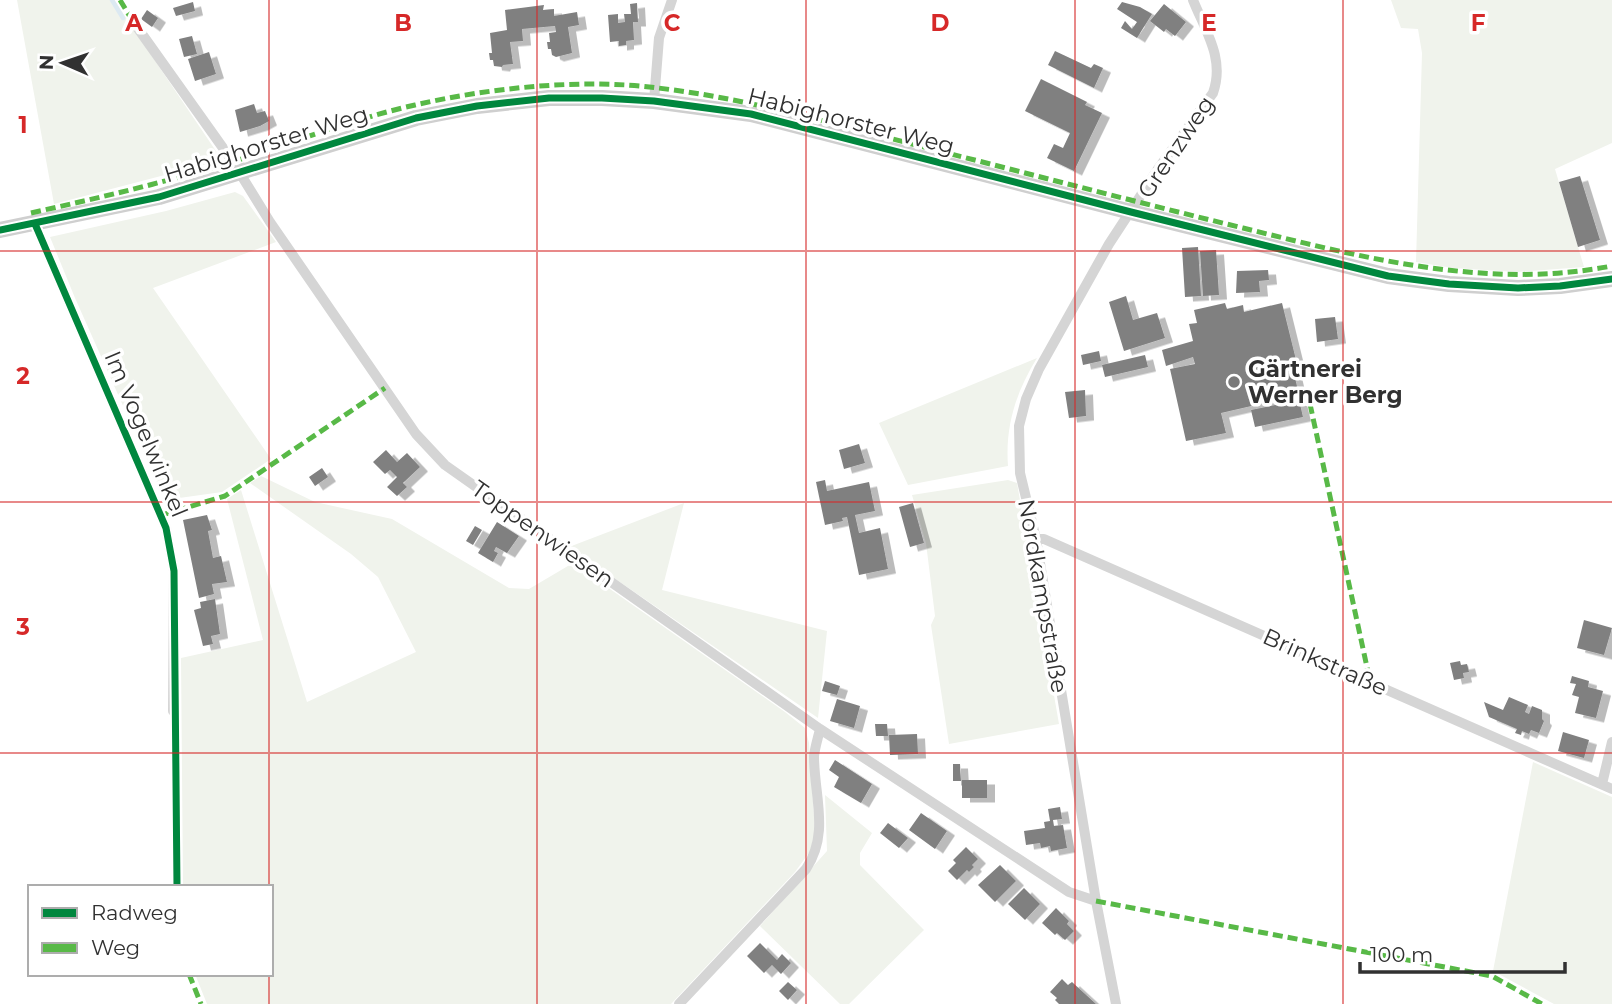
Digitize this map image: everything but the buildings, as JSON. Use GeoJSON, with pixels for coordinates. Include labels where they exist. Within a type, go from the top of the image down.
{"type":"FeatureCollection","features":[{"type":"Feature","properties":{"kind":"street"},"geometry":{"type":"LineString","coordinates":[[654,101],[659,38],[672,0]]}},
{"type":"Feature","properties":{"kind":"street","name":"Grenzweg"},"geometry":{"type":"LineString","coordinates":[[1130,212],[1213,93],[1218,79],[1216,55],[1193,0]]}},
{"type":"Feature","properties":{"kind":"street","name":"Toppenwiesen"},"geometry":{"type":"LineString","coordinates":[[132,20],[416,434],[445,465],[820,729],[1069,892],[1096,901]]}},
{"type":"Feature","properties":{"kind":"street","name":"Habighorster Weg"},"geometry":{"type":"LineString","coordinates":[[0,230],[159,197],[416,118],[477,106],[549,97],[602,97],[751,114],[1388,276],[1437,283],[1518,288],[1612,279]]}},
{"type":"Feature","properties":{"kind":"street","name":"Nordkampstraße"},"geometry":{"type":"LineString","coordinates":[[1116,1004],[1096,901],[1036,539],[1023,487],[1018,450],[1019,426],[1026,399],[1039,369],[1109,244],[1130,212]]}},
{"type":"Feature","properties":{"kind":"street","name":"Im Vogelwinkel"},"geometry":{"type":"LineString","coordinates":[[36,224],[166,528],[173,571],[173,711]]}},
{"type":"Feature","properties":{"kind":"street","name":"Brinkstraße"},"geometry":{"type":"LineString","coordinates":[[1036,539],[1044,539],[1607,787]]}},
{"type":"Feature","properties":{"kind":"street"},"geometry":{"type":"LineString","coordinates":[[679,1004],[806,869],[814,856],[819,831],[814,754],[820,729]]}},
{"type":"Feature","properties":{"kind":"street"},"geometry":{"type":"LineString","coordinates":[[1607,787],[1612,742]]}},
{"type":"Feature","properties":{"kind":"shaded area"},"geometry":{"type":"Polygon","coordinates":[[[17,0],[114,0],[222,160],[54,204],[17,0]]]}},
{"type":"Feature","properties":{"kind":"shaded area"},"geometry":{"type":"Polygon","coordinates":[[[1391,0],[1612,0],[1612,143],[1555,169],[1584,267],[1517,272],[1453,268],[1416,262],[1422,53],[1418,29],[1401,28],[1391,0]]]}},
{"type":"Feature","properties":{"kind":"shaded area"},"geometry":{"type":"Polygon","coordinates":[[[235,192],[243,196],[276,242],[153,288],[271,459],[222,492],[165,500],[50,237],[166,211],[235,192]]]}},
{"type":"Feature","properties":{"kind":"shaded area"},"geometry":{"type":"Polygon","coordinates":[[[1037,358],[1023,384],[1010,423],[1008,466],[908,485],[879,423],[1037,358]]]}},
{"type":"Feature","properties":{"kind":"shaded area"},"geometry":{"type":"Polygon","coordinates":[[[261,476],[315,502],[392,519],[509,588],[529,589],[573,563],[805,728],[809,743],[815,831],[811,850],[795,872],[671,1004],[207,1004],[196,976],[273,976],[273,885],[183,885],[181,658],[263,640],[227,499],[241,490],[307,702],[416,652],[378,577],[351,554],[250,483],[261,476]]]}},
{"type":"Feature","properties":{"kind":"shaded area"},"geometry":{"type":"Polygon","coordinates":[[[1008,480],[1017,483],[1059,724],[949,744],[931,625],[935,616],[926,543],[912,495],[1008,480]]]}},
{"type":"Feature","properties":{"kind":"shaded area"},"geometry":{"type":"Polygon","coordinates":[[[684,503],[662,590],[827,631],[818,718],[569,547],[684,503]]]}},
{"type":"Feature","properties":{"kind":"shaded area"},"geometry":{"type":"Polygon","coordinates":[[[1533,762],[1612,797],[1612,1004],[1554,1004],[1493,971],[1533,762]]]}},
{"type":"Feature","properties":{"kind":"shaded area"},"geometry":{"type":"Polygon","coordinates":[[[825,795],[872,833],[860,853],[860,865],[924,930],[849,1004],[840,1004],[760,926],[827,851],[825,795]]]}},
{"type":"Feature","properties":{"kind":"waterway"},"geometry":{"type":"LineString","coordinates":[[112,0],[123,18]]}},
{"type":"Feature","properties":{"kind":"marked path"},"geometry":{"type":"LineString","coordinates":[[120,0],[132,20]]}},
{"type":"Feature","properties":{"kind":"marked path"},"geometry":{"type":"LineString","coordinates":[[31,213],[179,177],[368,117],[443,99],[536,86],[629,85],[690,92],[754,104],[1201,218],[1380,260],[1472,272],[1519,274],[1612,266]]}},
{"type":"Feature","properties":{"kind":"marked path"},"geometry":{"type":"LineString","coordinates":[[162,515],[225,496],[385,388]]}},
{"type":"Feature","properties":{"kind":"marked path"},"geometry":{"type":"LineString","coordinates":[[1310,404],[1370,681]]}},
{"type":"Feature","properties":{"kind":"marked path"},"geometry":{"type":"LineString","coordinates":[[1096,901],[1492,976],[1542,1004]]}},
{"type":"Feature","properties":{"kind":"marked path"},"geometry":{"type":"LineString","coordinates":[[190,976],[201,1004]]}},
{"type":"Feature","properties":{"kind":"cycle path"},"geometry":{"type":"LineString","coordinates":[[0,230],[159,197],[416,118],[477,106],[549,98],[602,98],[654,101],[751,114],[1388,276],[1449,284],[1518,288],[1612,279]]}},
{"type":"Feature","properties":{"kind":"cycle path"},"geometry":{"type":"LineString","coordinates":[[35,224],[166,528],[174,571],[177,885]]}},
{"type":"Feature","properties":{"kind":"place","name":"Gärtnerei Werner Berg"},"geometry":{"type":"Point","coordinates":[1234,382]}}]}
